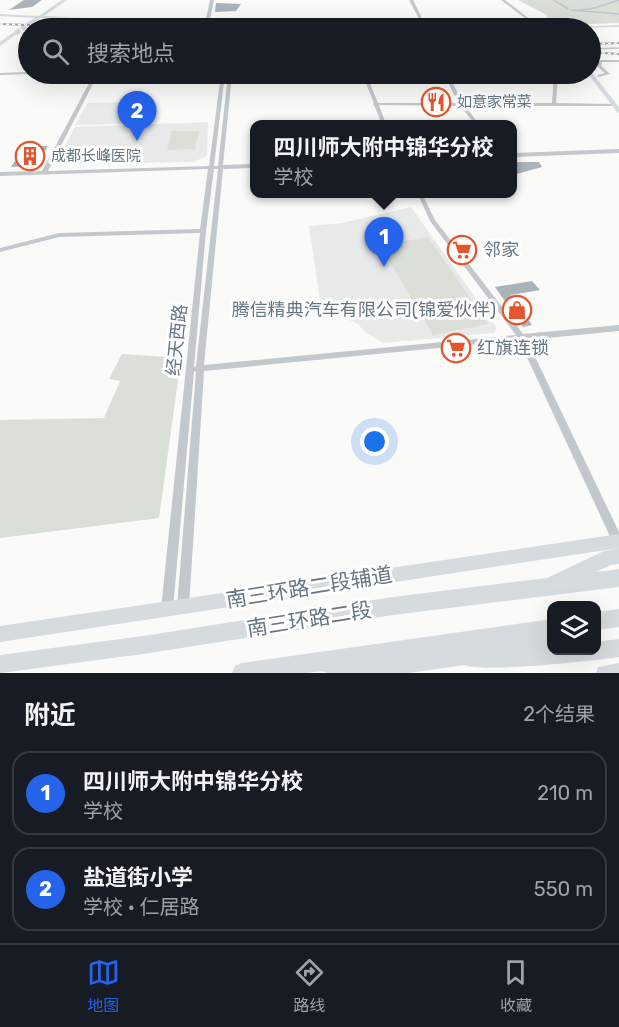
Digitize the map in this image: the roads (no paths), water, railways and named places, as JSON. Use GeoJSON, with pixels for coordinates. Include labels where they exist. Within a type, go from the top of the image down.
{"type":"FeatureCollection","features":[{"type":"Feature","properties":{"kind":"highway"},"geometry":{"type":"LineString","coordinates":[[540,589],[610,557],[619,556]]}},
{"type":"Feature","properties":{"kind":"highway","name":"南三环路二段"},"geometry":{"type":"LineString","coordinates":[[0,664],[143,645],[393,606],[619,578]]}},
{"type":"Feature","properties":{"kind":"highway"},"geometry":{"type":"LineString","coordinates":[[601,620],[619,618]]}},
{"type":"Feature","properties":{"kind":"highway"},"geometry":{"type":"LineString","coordinates":[[242,673],[547,629]]}},
{"type":"Feature","properties":{"kind":"highway"},"geometry":{"type":"LineString","coordinates":[[292,665],[390,666],[547,645]]}},
{"type":"Feature","properties":{"kind":"highway"},"geometry":{"type":"LineString","coordinates":[[454,659],[513,664],[619,648]]}},
{"type":"Feature","properties":{"kind":"main road"},"geometry":{"type":"LineString","coordinates":[[36,17],[57,0]]}},
{"type":"Feature","properties":{"kind":"main road"},"geometry":{"type":"LineString","coordinates":[[36,17],[65,0]]}},
{"type":"Feature","properties":{"kind":"main road"},"geometry":{"type":"LineString","coordinates":[[0,16],[60,18]]}},
{"type":"Feature","properties":{"kind":"main road"},"geometry":{"type":"LineString","coordinates":[[36,17],[55,18]]}},
{"type":"Feature","properties":{"kind":"main road"},"geometry":{"type":"LineString","coordinates":[[601,27],[619,27]]}},
{"type":"Feature","properties":{"kind":"main road"},"geometry":{"type":"LineString","coordinates":[[601,29],[619,27]]}},
{"type":"Feature","properties":{"kind":"main road"},"geometry":{"type":"LineString","coordinates":[[0,39],[8,33]]}},
{"type":"Feature","properties":{"kind":"main road"},"geometry":{"type":"LineString","coordinates":[[0,44],[16,33]]}},
{"type":"Feature","properties":{"kind":"main road"},"geometry":{"type":"LineString","coordinates":[[601,78],[619,98]]}},
{"type":"Feature","properties":{"kind":"main road"},"geometry":{"type":"LineString","coordinates":[[600,84],[617,108]]}},
{"type":"Feature","properties":{"kind":"main road","name":"南三环路二段辅道"},"geometry":{"type":"LineString","coordinates":[[0,634],[619,541]]}},
{"type":"Feature","properties":{"kind":"main road"},"geometry":{"type":"LineString","coordinates":[[604,673],[619,671]]}},
{"type":"Feature","properties":{"kind":"street"},"geometry":{"type":"LineString","coordinates":[[208,18],[212,0]]}},
{"type":"Feature","properties":{"kind":"street"},"geometry":{"type":"LineString","coordinates":[[410,0],[420,18]]}},
{"type":"Feature","properties":{"kind":"street"},"geometry":{"type":"LineString","coordinates":[[503,0],[527,18]]}},
{"type":"Feature","properties":{"kind":"street"},"geometry":{"type":"LineString","coordinates":[[578,9],[595,8],[619,0]]}},
{"type":"Feature","properties":{"kind":"street"},"geometry":{"type":"LineString","coordinates":[[601,61],[619,62]]}},
{"type":"Feature","properties":{"kind":"street"},"geometry":{"type":"LineString","coordinates":[[601,68],[608,74],[601,76]]}},
{"type":"Feature","properties":{"kind":"street"},"geometry":{"type":"LineString","coordinates":[[0,74],[18,73]]}},
{"type":"Feature","properties":{"kind":"street"},"geometry":{"type":"LineString","coordinates":[[44,173],[91,84]]}},
{"type":"Feature","properties":{"kind":"street","name":"经天西路"},"geometry":{"type":"LineString","coordinates":[[167,610],[203,231],[222,84]]}},
{"type":"Feature","properties":{"kind":"street","name":"经天西路"},"geometry":{"type":"LineString","coordinates":[[183,607],[200,369],[229,84]]}},
{"type":"Feature","properties":{"kind":"street"},"geometry":{"type":"LineString","coordinates":[[369,84],[382,120]]}},
{"type":"Feature","properties":{"kind":"street"},"geometry":{"type":"LineString","coordinates":[[451,84],[460,104],[474,120]]}},
{"type":"Feature","properties":{"kind":"street"},"geometry":{"type":"LineString","coordinates":[[554,105],[555,84]]}},
{"type":"Feature","properties":{"kind":"street"},"geometry":{"type":"LineString","coordinates":[[375,104],[554,105],[617,108]]}},
{"type":"Feature","properties":{"kind":"street"},"geometry":{"type":"LineString","coordinates":[[517,155],[619,152]]}},
{"type":"Feature","properties":{"kind":"street"},"geometry":{"type":"LineString","coordinates":[[0,174],[250,166]]}},
{"type":"Feature","properties":{"kind":"street"},"geometry":{"type":"LineString","coordinates":[[422,198],[432,220],[522,338],[619,541]]}},
{"type":"Feature","properties":{"kind":"street"},"geometry":{"type":"LineString","coordinates":[[0,250],[59,235],[203,231]]}},
{"type":"Feature","properties":{"kind":"street"},"geometry":{"type":"LineString","coordinates":[[189,370],[619,328]]}},
{"type":"Feature","properties":{"kind":"waterway"},"geometry":{"type":"LineString","coordinates":[[554,0],[568,9]]}},
{"type":"Feature","properties":{"kind":"waterway"},"geometry":{"type":"LineString","coordinates":[[571,10],[619,14]]}},
{"type":"Feature","properties":{"kind":"waterway"},"geometry":{"type":"LineString","coordinates":[[601,49],[619,48]]}},
{"type":"Feature","properties":{"kind":"railway"},"geometry":{"type":"LineString","coordinates":[[0,24],[18,25]]}},
{"type":"Feature","properties":{"kind":"railway"},"geometry":{"type":"LineString","coordinates":[[601,44],[619,43]]}},
{"type":"Feature","properties":{"kind":"railway"},"geometry":{"type":"LineString","coordinates":[[601,53],[619,54]]}},
{"type":"Feature","properties":{"kind":"place","name":"如意家常菜"},"geometry":{"type":"Point","coordinates":[436,102]}},
{"type":"Feature","properties":{"kind":"place","name":"盐道街小学"},"geometry":{"type":"Point","coordinates":[137,141]}},
{"type":"Feature","properties":{"kind":"place","name":"成都长峰医院"},"geometry":{"type":"Point","coordinates":[30,156]}},
{"type":"Feature","properties":{"kind":"place","name":"邻家"},"geometry":{"type":"Point","coordinates":[462,250]}},
{"type":"Feature","properties":{"kind":"place","name":"四川师大附中锦华分校"},"geometry":{"type":"Point","coordinates":[384,267]}},
{"type":"Feature","properties":{"kind":"place","name":"腾信精典汽车有限公司(锦爱伙伴)"},"geometry":{"type":"Point","coordinates":[517,310]}},
{"type":"Feature","properties":{"kind":"place","name":"红旗连锁"},"geometry":{"type":"Point","coordinates":[456,348]}}]}
